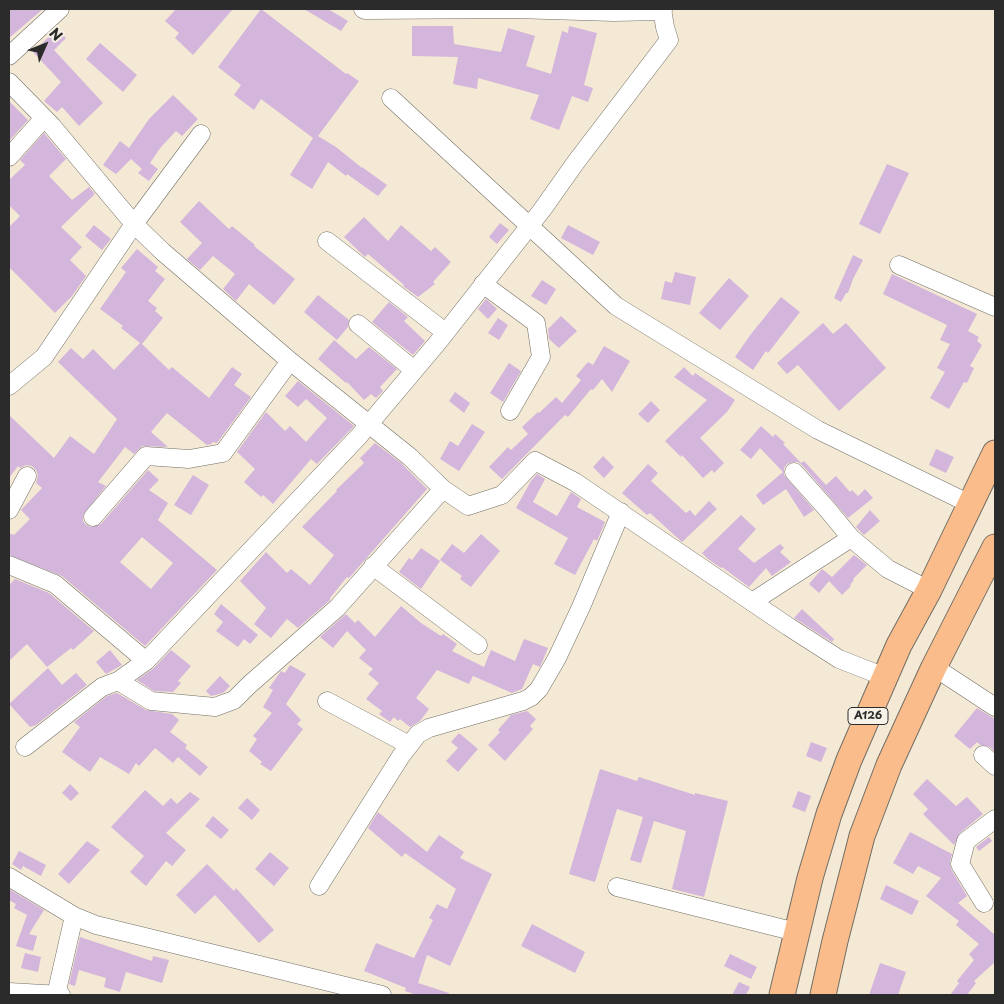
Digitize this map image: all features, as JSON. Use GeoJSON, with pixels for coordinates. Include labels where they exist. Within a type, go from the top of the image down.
{"type":"FeatureCollection","features":[{"type":"Feature","properties":{"kind":"highway","name":"A126"},"geometry":{"type":"LineString","coordinates":[[782,995],[810,878],[829,814],[849,760],[899,645],[929,590],[995,453]]}},
{"type":"Feature","properties":{"kind":"highway","name":"A126"},"geometry":{"type":"LineString","coordinates":[[823,995],[862,836],[889,765],[934,667],[995,547]]}},
{"type":"Feature","properties":{"kind":"street"},"geometry":{"type":"LineString","coordinates":[[25,746],[102,687],[118,681],[146,661],[369,424],[530,226],[669,40],[663,10],[614,12],[514,9],[364,9]]}},
{"type":"Feature","properties":{"kind":"street"},"geometry":{"type":"LineString","coordinates":[[9,56],[51,12]]}},
{"type":"Feature","properties":{"kind":"street"},"geometry":{"type":"LineString","coordinates":[[9,82],[44,118],[134,224],[163,252],[290,360],[410,457],[444,489],[468,506],[502,495],[536,462],[575,482],[839,659],[885,676]]}},
{"type":"Feature","properties":{"kind":"street"},"geometry":{"type":"LineString","coordinates":[[391,98],[616,306],[818,430],[970,504]]}},
{"type":"Feature","properties":{"kind":"street"},"geometry":{"type":"LineString","coordinates":[[9,158],[44,118]]}},
{"type":"Feature","properties":{"kind":"street"},"geometry":{"type":"LineString","coordinates":[[11,380],[44,358],[134,224],[201,134]]}},
{"type":"Feature","properties":{"kind":"street"},"geometry":{"type":"LineString","coordinates":[[327,241],[445,332]]}},
{"type":"Feature","properties":{"kind":"street"},"geometry":{"type":"LineString","coordinates":[[899,265],[995,307]]}},
{"type":"Feature","properties":{"kind":"street"},"geometry":{"type":"LineString","coordinates":[[483,284],[536,323],[541,357],[510,411]]}},
{"type":"Feature","properties":{"kind":"street"},"geometry":{"type":"LineString","coordinates":[[358,324],[414,370]]}},
{"type":"Feature","properties":{"kind":"street"},"geometry":{"type":"LineString","coordinates":[[92,517],[146,456],[189,459],[223,453],[290,360]]}},
{"type":"Feature","properties":{"kind":"street"},"geometry":{"type":"LineString","coordinates":[[794,472],[851,538],[888,569],[929,590]]}},
{"type":"Feature","properties":{"kind":"street"},"geometry":{"type":"LineString","coordinates":[[9,510],[27,476]]}},
{"type":"Feature","properties":{"kind":"street"},"geometry":{"type":"LineString","coordinates":[[118,681],[151,701],[215,707],[234,700],[337,608],[444,489]]}},
{"type":"Feature","properties":{"kind":"street"},"geometry":{"type":"LineString","coordinates":[[319,886],[418,734],[429,728],[523,701],[531,697],[539,689],[554,665],[582,607],[621,512]]}},
{"type":"Feature","properties":{"kind":"street"},"geometry":{"type":"LineString","coordinates":[[752,602],[851,538]]}},
{"type":"Feature","properties":{"kind":"street"},"geometry":{"type":"LineString","coordinates":[[9,565],[55,584],[146,661]]}},
{"type":"Feature","properties":{"kind":"street"},"geometry":{"type":"LineString","coordinates":[[373,566],[478,644]]}},
{"type":"Feature","properties":{"kind":"street"},"geometry":{"type":"LineString","coordinates":[[934,667],[995,707]]}},
{"type":"Feature","properties":{"kind":"street"},"geometry":{"type":"LineString","coordinates":[[327,701],[410,745]]}},
{"type":"Feature","properties":{"kind":"street"},"geometry":{"type":"LineString","coordinates":[[984,903],[960,864],[966,841],[995,819]]}},
{"type":"Feature","properties":{"kind":"street"},"geometry":{"type":"LineString","coordinates":[[9,877],[74,916],[96,925],[382,995]]}},
{"type":"Feature","properties":{"kind":"street"},"geometry":{"type":"LineString","coordinates":[[616,887],[796,932]]}},
{"type":"Feature","properties":{"kind":"street"},"geometry":{"type":"LineString","coordinates":[[56,995],[74,916]]}},
{"type":"Feature","properties":{"kind":"street"},"geometry":{"type":"LineString","coordinates":[[9,992],[61,995]]}},
{"type":"Feature","properties":{"kind":"building"},"geometry":{"type":"Polygon","coordinates":[[[9,9],[43,9],[9,38],[9,9]]]}},
{"type":"Feature","properties":{"kind":"building"},"geometry":{"type":"Polygon","coordinates":[[[176,9],[233,9],[193,55],[175,38],[179,33],[165,21],[176,9]]]}},
{"type":"Feature","properties":{"kind":"building"},"geometry":{"type":"Polygon","coordinates":[[[261,9],[346,74],[359,81],[318,136],[387,185],[378,196],[328,162],[312,189],[290,175],[313,138],[261,99],[254,110],[234,95],[241,85],[218,67],[261,9]]]}},
{"type":"Feature","properties":{"kind":"building"},"geometry":{"type":"Polygon","coordinates":[[[304,9],[328,9],[348,21],[341,31],[304,9]]]}},
{"type":"Feature","properties":{"kind":"building"},"geometry":{"type":"Polygon","coordinates":[[[412,26],[453,26],[454,44],[501,52],[508,28],[535,36],[526,66],[551,74],[562,31],[568,33],[569,26],[597,33],[584,85],[593,88],[588,102],[572,96],[559,130],[530,119],[539,95],[478,78],[477,89],[453,84],[458,57],[412,56],[412,26]]]}},
{"type":"Feature","properties":{"kind":"building"},"geometry":{"type":"Polygon","coordinates":[[[57,29],[66,38],[54,50],[103,103],[79,126],[62,107],[57,112],[44,101],[61,82],[33,52],[57,29]]]}},
{"type":"Feature","properties":{"kind":"building"},"geometry":{"type":"Polygon","coordinates":[[[100,43],[137,75],[123,92],[86,59],[100,43]]]}},
{"type":"Feature","properties":{"kind":"building"},"geometry":{"type":"Polygon","coordinates":[[[173,95],[198,119],[182,136],[176,131],[161,147],[150,163],[158,169],[149,181],[138,173],[142,169],[131,159],[116,174],[103,165],[120,141],[129,148],[149,119],[173,95]]]}},
{"type":"Feature","properties":{"kind":"building"},"geometry":{"type":"Polygon","coordinates":[[[9,101],[28,120],[9,141],[9,101]]]}},
{"type":"Feature","properties":{"kind":"building"},"geometry":{"type":"Polygon","coordinates":[[[44,133],[66,159],[49,176],[72,200],[89,187],[95,194],[61,227],[82,247],[70,260],[86,276],[72,296],[55,313],[9,267],[9,227],[20,216],[9,205],[9,180],[25,165],[20,160],[44,133]]]}},
{"type":"Feature","properties":{"kind":"building"},"geometry":{"type":"Polygon","coordinates":[[[887,164],[909,173],[880,234],[859,224],[887,164]]]}},
{"type":"Feature","properties":{"kind":"building"},"geometry":{"type":"Polygon","coordinates":[[[199,201],[229,229],[232,226],[295,279],[274,305],[249,284],[236,301],[223,289],[235,274],[213,256],[200,270],[187,259],[202,243],[180,222],[199,201]]]}},
{"type":"Feature","properties":{"kind":"building"},"geometry":{"type":"Polygon","coordinates":[[[364,217],[388,241],[401,225],[431,251],[435,247],[451,262],[433,282],[435,284],[418,297],[368,254],[365,257],[344,237],[364,217]]]}},
{"type":"Feature","properties":{"kind":"building"},"geometry":{"type":"Polygon","coordinates":[[[500,223],[509,230],[497,244],[489,237],[500,223]]]}},
{"type":"Feature","properties":{"kind":"building"},"geometry":{"type":"Polygon","coordinates":[[[94,225],[111,239],[102,250],[85,236],[94,225]]]}},
{"type":"Feature","properties":{"kind":"building"},"geometry":{"type":"Polygon","coordinates":[[[568,225],[600,242],[593,255],[561,238],[568,225]]]}},
{"type":"Feature","properties":{"kind":"building"},"geometry":{"type":"Polygon","coordinates":[[[137,249],[158,267],[155,271],[165,279],[148,301],[157,308],[155,311],[163,318],[142,344],[169,370],[172,367],[209,398],[232,367],[242,374],[234,385],[251,397],[217,443],[213,442],[207,445],[167,413],[151,432],[168,447],[142,446],[134,454],[125,447],[98,482],[106,486],[83,515],[83,521],[86,525],[91,527],[101,524],[148,470],[159,480],[149,490],[168,503],[158,520],[217,570],[145,646],[62,576],[9,555],[9,533],[14,535],[30,519],[21,510],[42,488],[36,483],[38,475],[32,466],[26,465],[20,468],[18,466],[9,478],[9,415],[54,458],[70,436],[94,454],[117,419],[58,362],[71,348],[83,359],[93,349],[114,370],[140,343],[121,328],[123,326],[100,309],[126,272],[121,268],[137,249]],[[142,537],[120,562],[151,589],[173,563],[142,537]]]}},
{"type":"Feature","properties":{"kind":"building"},"geometry":{"type":"Polygon","coordinates":[[[853,255],[863,260],[848,293],[846,293],[841,302],[834,298],[853,255]]]}},
{"type":"Feature","properties":{"kind":"building"},"geometry":{"type":"Polygon","coordinates":[[[675,272],[696,277],[690,305],[661,299],[665,281],[672,283],[675,272]]]}},
{"type":"Feature","properties":{"kind":"building"},"geometry":{"type":"Polygon","coordinates":[[[892,274],[977,314],[968,331],[979,337],[977,341],[982,345],[970,366],[974,368],[967,383],[964,382],[949,409],[930,398],[945,372],[937,368],[950,344],[940,340],[947,325],[883,294],[892,274]]]}},
{"type":"Feature","properties":{"kind":"building"},"geometry":{"type":"Polygon","coordinates":[[[729,278],[749,296],[720,330],[699,313],[729,278]]]}},
{"type":"Feature","properties":{"kind":"building"},"geometry":{"type":"Polygon","coordinates":[[[542,280],[556,289],[546,305],[531,296],[542,280]]]}},
{"type":"Feature","properties":{"kind":"building"},"geometry":{"type":"Polygon","coordinates":[[[318,295],[349,320],[348,327],[337,340],[304,312],[318,295]]]}},
{"type":"Feature","properties":{"kind":"building"},"geometry":{"type":"Polygon","coordinates":[[[781,297],[800,312],[768,353],[766,351],[753,370],[735,357],[781,297]]]}},
{"type":"Feature","properties":{"kind":"building"},"geometry":{"type":"Polygon","coordinates":[[[486,299],[497,309],[488,319],[478,309],[486,299]]]}},
{"type":"Feature","properties":{"kind":"building"},"geometry":{"type":"Polygon","coordinates":[[[389,302],[408,317],[404,321],[425,341],[413,355],[372,322],[389,302]]]}},
{"type":"Feature","properties":{"kind":"building"},"geometry":{"type":"Polygon","coordinates":[[[561,316],[577,331],[559,348],[549,339],[548,329],[561,316]]]}},
{"type":"Feature","properties":{"kind":"building"},"geometry":{"type":"Polygon","coordinates":[[[498,318],[508,325],[499,340],[488,333],[498,318]]]}},
{"type":"Feature","properties":{"kind":"building"},"geometry":{"type":"Polygon","coordinates":[[[823,323],[833,334],[846,323],[886,368],[839,411],[798,365],[787,374],[777,363],[823,323]]]}},
{"type":"Feature","properties":{"kind":"building"},"geometry":{"type":"Polygon","coordinates":[[[334,340],[356,359],[369,347],[397,369],[380,387],[383,391],[376,398],[371,394],[364,400],[347,382],[318,359],[334,340]]]}},
{"type":"Feature","properties":{"kind":"building"},"geometry":{"type":"Polygon","coordinates":[[[604,346],[630,361],[612,392],[602,379],[593,390],[591,389],[568,417],[565,415],[502,479],[489,467],[508,447],[511,450],[528,434],[522,427],[538,412],[556,397],[562,403],[581,380],[576,376],[588,362],[593,365],[604,346]]]}},
{"type":"Feature","properties":{"kind":"building"},"geometry":{"type":"Polygon","coordinates":[[[509,363],[521,371],[503,402],[490,393],[509,363]]]}},
{"type":"Feature","properties":{"kind":"building"},"geometry":{"type":"Polygon","coordinates":[[[684,367],[693,376],[695,373],[735,400],[727,412],[700,438],[724,463],[714,473],[712,470],[703,478],[682,455],[681,457],[665,441],[707,400],[674,377],[684,367]]]}},
{"type":"Feature","properties":{"kind":"building"},"geometry":{"type":"Polygon","coordinates":[[[298,381],[354,426],[317,464],[311,459],[273,504],[263,495],[261,497],[244,482],[255,469],[237,452],[266,412],[285,431],[290,426],[306,442],[327,418],[306,399],[298,407],[285,396],[298,381]]]}},
{"type":"Feature","properties":{"kind":"building"},"geometry":{"type":"Polygon","coordinates":[[[455,392],[470,403],[464,413],[449,401],[455,392]]]}},
{"type":"Feature","properties":{"kind":"building"},"geometry":{"type":"Polygon","coordinates":[[[651,401],[660,410],[648,423],[638,414],[651,401]]]}},
{"type":"Feature","properties":{"kind":"building"},"geometry":{"type":"Polygon","coordinates":[[[472,424],[485,432],[459,471],[440,459],[450,441],[458,446],[472,424]]]}},
{"type":"Feature","properties":{"kind":"building"},"geometry":{"type":"Polygon","coordinates":[[[761,426],[773,437],[775,434],[785,443],[783,444],[801,463],[804,461],[826,485],[836,476],[850,492],[852,490],[858,496],[865,489],[873,498],[848,518],[802,465],[798,462],[792,462],[784,468],[784,475],[814,510],[804,517],[786,489],[763,505],[756,495],[783,472],[760,448],[751,459],[740,450],[761,426]]]}},
{"type":"Feature","properties":{"kind":"building"},"geometry":{"type":"Polygon","coordinates":[[[375,443],[401,463],[427,489],[349,578],[347,577],[330,600],[298,628],[287,619],[271,638],[254,624],[266,608],[240,581],[266,552],[287,573],[291,569],[310,585],[334,555],[302,527],[364,463],[360,458],[375,443]]]}},
{"type":"Feature","properties":{"kind":"building"},"geometry":{"type":"Polygon","coordinates":[[[936,449],[954,457],[946,473],[929,465],[936,449]]]}},
{"type":"Feature","properties":{"kind":"building"},"geometry":{"type":"Polygon","coordinates":[[[603,456],[614,467],[604,478],[593,467],[603,456]]]}},
{"type":"Feature","properties":{"kind":"building"},"geometry":{"type":"Polygon","coordinates":[[[648,464],[658,473],[651,481],[686,513],[690,510],[695,516],[709,501],[717,509],[682,542],[650,513],[647,515],[622,493],[648,464]]]}},
{"type":"Feature","properties":{"kind":"building"},"geometry":{"type":"Polygon","coordinates":[[[537,474],[545,479],[533,502],[557,516],[571,492],[581,499],[577,507],[605,522],[597,541],[594,539],[575,575],[554,564],[568,538],[516,508],[537,474]]]}},
{"type":"Feature","properties":{"kind":"building"},"geometry":{"type":"Polygon","coordinates":[[[193,475],[209,485],[191,515],[174,505],[193,475]]]}},
{"type":"Feature","properties":{"kind":"building"},"geometry":{"type":"Polygon","coordinates":[[[870,510],[880,521],[864,535],[856,527],[870,510]]]}},
{"type":"Feature","properties":{"kind":"building"},"geometry":{"type":"Polygon","coordinates":[[[741,515],[756,529],[738,549],[754,563],[780,544],[784,548],[780,552],[791,562],[772,576],[766,568],[749,587],[702,553],[741,515]]]}},
{"type":"Feature","properties":{"kind":"building"},"geometry":{"type":"Polygon","coordinates":[[[481,534],[500,551],[471,587],[460,579],[462,576],[440,560],[452,544],[464,553],[481,534]]]}},
{"type":"Feature","properties":{"kind":"building"},"geometry":{"type":"Polygon","coordinates":[[[421,548],[440,561],[421,589],[399,572],[409,558],[412,560],[421,548]]]}},
{"type":"Feature","properties":{"kind":"building"},"geometry":{"type":"Polygon","coordinates":[[[854,555],[867,565],[853,579],[851,586],[842,595],[829,581],[819,593],[809,584],[822,569],[832,577],[854,555]]]}},
{"type":"Feature","properties":{"kind":"building"},"geometry":{"type":"Polygon","coordinates":[[[15,579],[49,593],[94,631],[73,650],[71,648],[47,667],[27,644],[9,661],[9,585],[15,579]]]}},
{"type":"Feature","properties":{"kind":"building"},"geometry":{"type":"Polygon","coordinates":[[[221,604],[258,635],[250,644],[244,639],[238,647],[216,631],[223,622],[214,614],[221,604]]]}},
{"type":"Feature","properties":{"kind":"building"},"geometry":{"type":"Polygon","coordinates":[[[401,606],[421,623],[441,636],[443,634],[457,644],[452,651],[484,667],[491,650],[515,661],[524,639],[548,648],[540,667],[533,664],[522,689],[512,693],[473,676],[469,684],[437,670],[416,698],[429,709],[420,721],[410,727],[394,717],[390,722],[379,714],[382,711],[366,699],[379,683],[368,674],[373,669],[359,658],[366,650],[347,631],[333,648],[320,637],[346,614],[355,623],[358,620],[375,637],[401,606]]]}},
{"type":"Feature","properties":{"kind":"building"},"geometry":{"type":"Polygon","coordinates":[[[802,609],[834,639],[832,642],[794,618],[802,609]]]}},
{"type":"Feature","properties":{"kind":"building"},"geometry":{"type":"Polygon","coordinates":[[[110,650],[122,665],[106,674],[96,662],[110,650]]]}},
{"type":"Feature","properties":{"kind":"building"},"geometry":{"type":"Polygon","coordinates":[[[171,650],[191,666],[178,681],[181,683],[173,692],[154,691],[137,680],[154,668],[171,650]]]}},
{"type":"Feature","properties":{"kind":"building"},"geometry":{"type":"Polygon","coordinates":[[[290,665],[306,674],[286,704],[301,720],[297,724],[303,729],[271,771],[260,764],[262,762],[249,751],[257,739],[253,736],[272,713],[263,707],[273,690],[269,688],[281,671],[285,673],[290,665]]]}},
{"type":"Feature","properties":{"kind":"building"},"geometry":{"type":"Polygon","coordinates":[[[48,668],[62,685],[76,673],[87,685],[36,725],[30,727],[9,704],[48,668]]]}},
{"type":"Feature","properties":{"kind":"building"},"geometry":{"type":"Polygon","coordinates":[[[220,676],[230,686],[223,693],[211,696],[206,691],[220,676]]]}},
{"type":"Feature","properties":{"kind":"building"},"geometry":{"type":"Polygon","coordinates":[[[117,693],[146,710],[172,714],[179,720],[170,732],[187,745],[185,748],[208,767],[200,776],[178,757],[173,763],[155,748],[139,766],[136,763],[129,774],[100,757],[90,772],[62,752],[80,727],[74,722],[107,696],[117,693]]]}},
{"type":"Feature","properties":{"kind":"building"},"geometry":{"type":"Polygon","coordinates":[[[977,708],[995,719],[995,752],[990,747],[980,745],[977,742],[970,749],[954,736],[977,708]]]}},
{"type":"Feature","properties":{"kind":"building"},"geometry":{"type":"Polygon","coordinates":[[[527,711],[536,719],[530,726],[533,729],[505,761],[488,745],[500,732],[498,730],[511,715],[527,711]]]}},
{"type":"Feature","properties":{"kind":"building"},"geometry":{"type":"Polygon","coordinates":[[[459,733],[478,749],[458,772],[446,761],[458,748],[451,742],[459,733]]]}},
{"type":"Feature","properties":{"kind":"building"},"geometry":{"type":"Polygon","coordinates":[[[811,742],[827,748],[821,762],[806,756],[811,742]]]}},
{"type":"Feature","properties":{"kind":"building"},"geometry":{"type":"Polygon","coordinates":[[[600,769],[637,781],[639,777],[695,795],[695,793],[728,801],[704,897],[672,889],[686,831],[654,821],[641,863],[630,860],[643,817],[617,809],[595,882],[569,874],[600,769]]]}},
{"type":"Feature","properties":{"kind":"building"},"geometry":{"type":"Polygon","coordinates":[[[927,779],[956,806],[967,797],[983,814],[960,833],[954,845],[923,814],[928,809],[913,794],[927,779]]]}},
{"type":"Feature","properties":{"kind":"building"},"geometry":{"type":"Polygon","coordinates":[[[70,784],[79,793],[71,801],[62,793],[70,784]]]}},
{"type":"Feature","properties":{"kind":"building"},"geometry":{"type":"Polygon","coordinates":[[[145,790],[163,806],[171,798],[177,804],[190,792],[200,799],[166,833],[186,850],[172,866],[166,861],[146,886],[130,872],[144,856],[111,827],[145,790]]]}},
{"type":"Feature","properties":{"kind":"building"},"geometry":{"type":"Polygon","coordinates":[[[798,791],[811,796],[805,812],[792,807],[798,791]]]}},
{"type":"Feature","properties":{"kind":"building"},"geometry":{"type":"Polygon","coordinates":[[[247,798],[260,810],[252,820],[238,808],[247,798]]]}},
{"type":"Feature","properties":{"kind":"building"},"geometry":{"type":"Polygon","coordinates":[[[378,812],[427,852],[439,835],[464,852],[460,858],[492,874],[450,966],[427,955],[418,983],[449,993],[448,995],[417,995],[405,991],[406,988],[364,971],[376,943],[414,958],[433,920],[429,918],[437,904],[447,909],[456,889],[405,853],[402,857],[368,828],[378,812]]]}},
{"type":"Feature","properties":{"kind":"building"},"geometry":{"type":"Polygon","coordinates":[[[213,816],[229,830],[221,839],[205,826],[213,816]]]}},
{"type":"Feature","properties":{"kind":"building"},"geometry":{"type":"Polygon","coordinates":[[[910,832],[952,854],[951,869],[967,896],[958,903],[995,935],[995,962],[974,981],[976,983],[967,995],[950,995],[959,983],[957,981],[974,960],[969,954],[979,944],[956,925],[959,921],[926,896],[941,878],[918,866],[913,874],[893,863],[910,832]]]}},
{"type":"Feature","properties":{"kind":"building"},"geometry":{"type":"Polygon","coordinates":[[[989,837],[992,841],[979,851],[976,847],[989,837]]]}},
{"type":"Feature","properties":{"kind":"building"},"geometry":{"type":"Polygon","coordinates":[[[87,841],[100,850],[69,884],[58,874],[87,841]]]}},
{"type":"Feature","properties":{"kind":"building"},"geometry":{"type":"Polygon","coordinates":[[[19,851],[46,865],[41,876],[23,866],[21,870],[12,864],[19,851]]]}},
{"type":"Feature","properties":{"kind":"building"},"geometry":{"type":"Polygon","coordinates":[[[270,852],[289,868],[274,886],[255,869],[270,852]]]}},
{"type":"Feature","properties":{"kind":"building"},"geometry":{"type":"Polygon","coordinates":[[[207,864],[234,891],[236,888],[274,930],[259,943],[215,895],[195,914],[176,895],[207,864]]]}},
{"type":"Feature","properties":{"kind":"building"},"geometry":{"type":"Polygon","coordinates":[[[886,885],[919,901],[912,915],[880,899],[886,885]]]}},
{"type":"Feature","properties":{"kind":"building"},"geometry":{"type":"Polygon","coordinates":[[[9,889],[44,910],[29,934],[37,936],[33,951],[16,946],[27,915],[14,908],[16,904],[9,900],[9,889]]]}},
{"type":"Feature","properties":{"kind":"building"},"geometry":{"type":"Polygon","coordinates":[[[532,924],[585,952],[575,973],[521,946],[532,924]]]}},
{"type":"Feature","properties":{"kind":"building"},"geometry":{"type":"Polygon","coordinates":[[[80,937],[152,961],[153,956],[169,960],[162,983],[126,972],[120,992],[104,987],[106,978],[79,970],[75,986],[69,984],[80,937]]]}},
{"type":"Feature","properties":{"kind":"building"},"geometry":{"type":"Polygon","coordinates":[[[25,953],[41,957],[38,972],[21,968],[25,953]]]}},
{"type":"Feature","properties":{"kind":"building"},"geometry":{"type":"Polygon","coordinates":[[[730,954],[757,967],[751,979],[724,966],[730,954]]]}},
{"type":"Feature","properties":{"kind":"building"},"geometry":{"type":"Polygon","coordinates":[[[880,963],[906,972],[898,995],[869,995],[880,963]]]}},
{"type":"Feature","properties":{"kind":"building"},"geometry":{"type":"Polygon","coordinates":[[[739,982],[750,987],[746,995],[732,995],[739,982]]]}}]}
